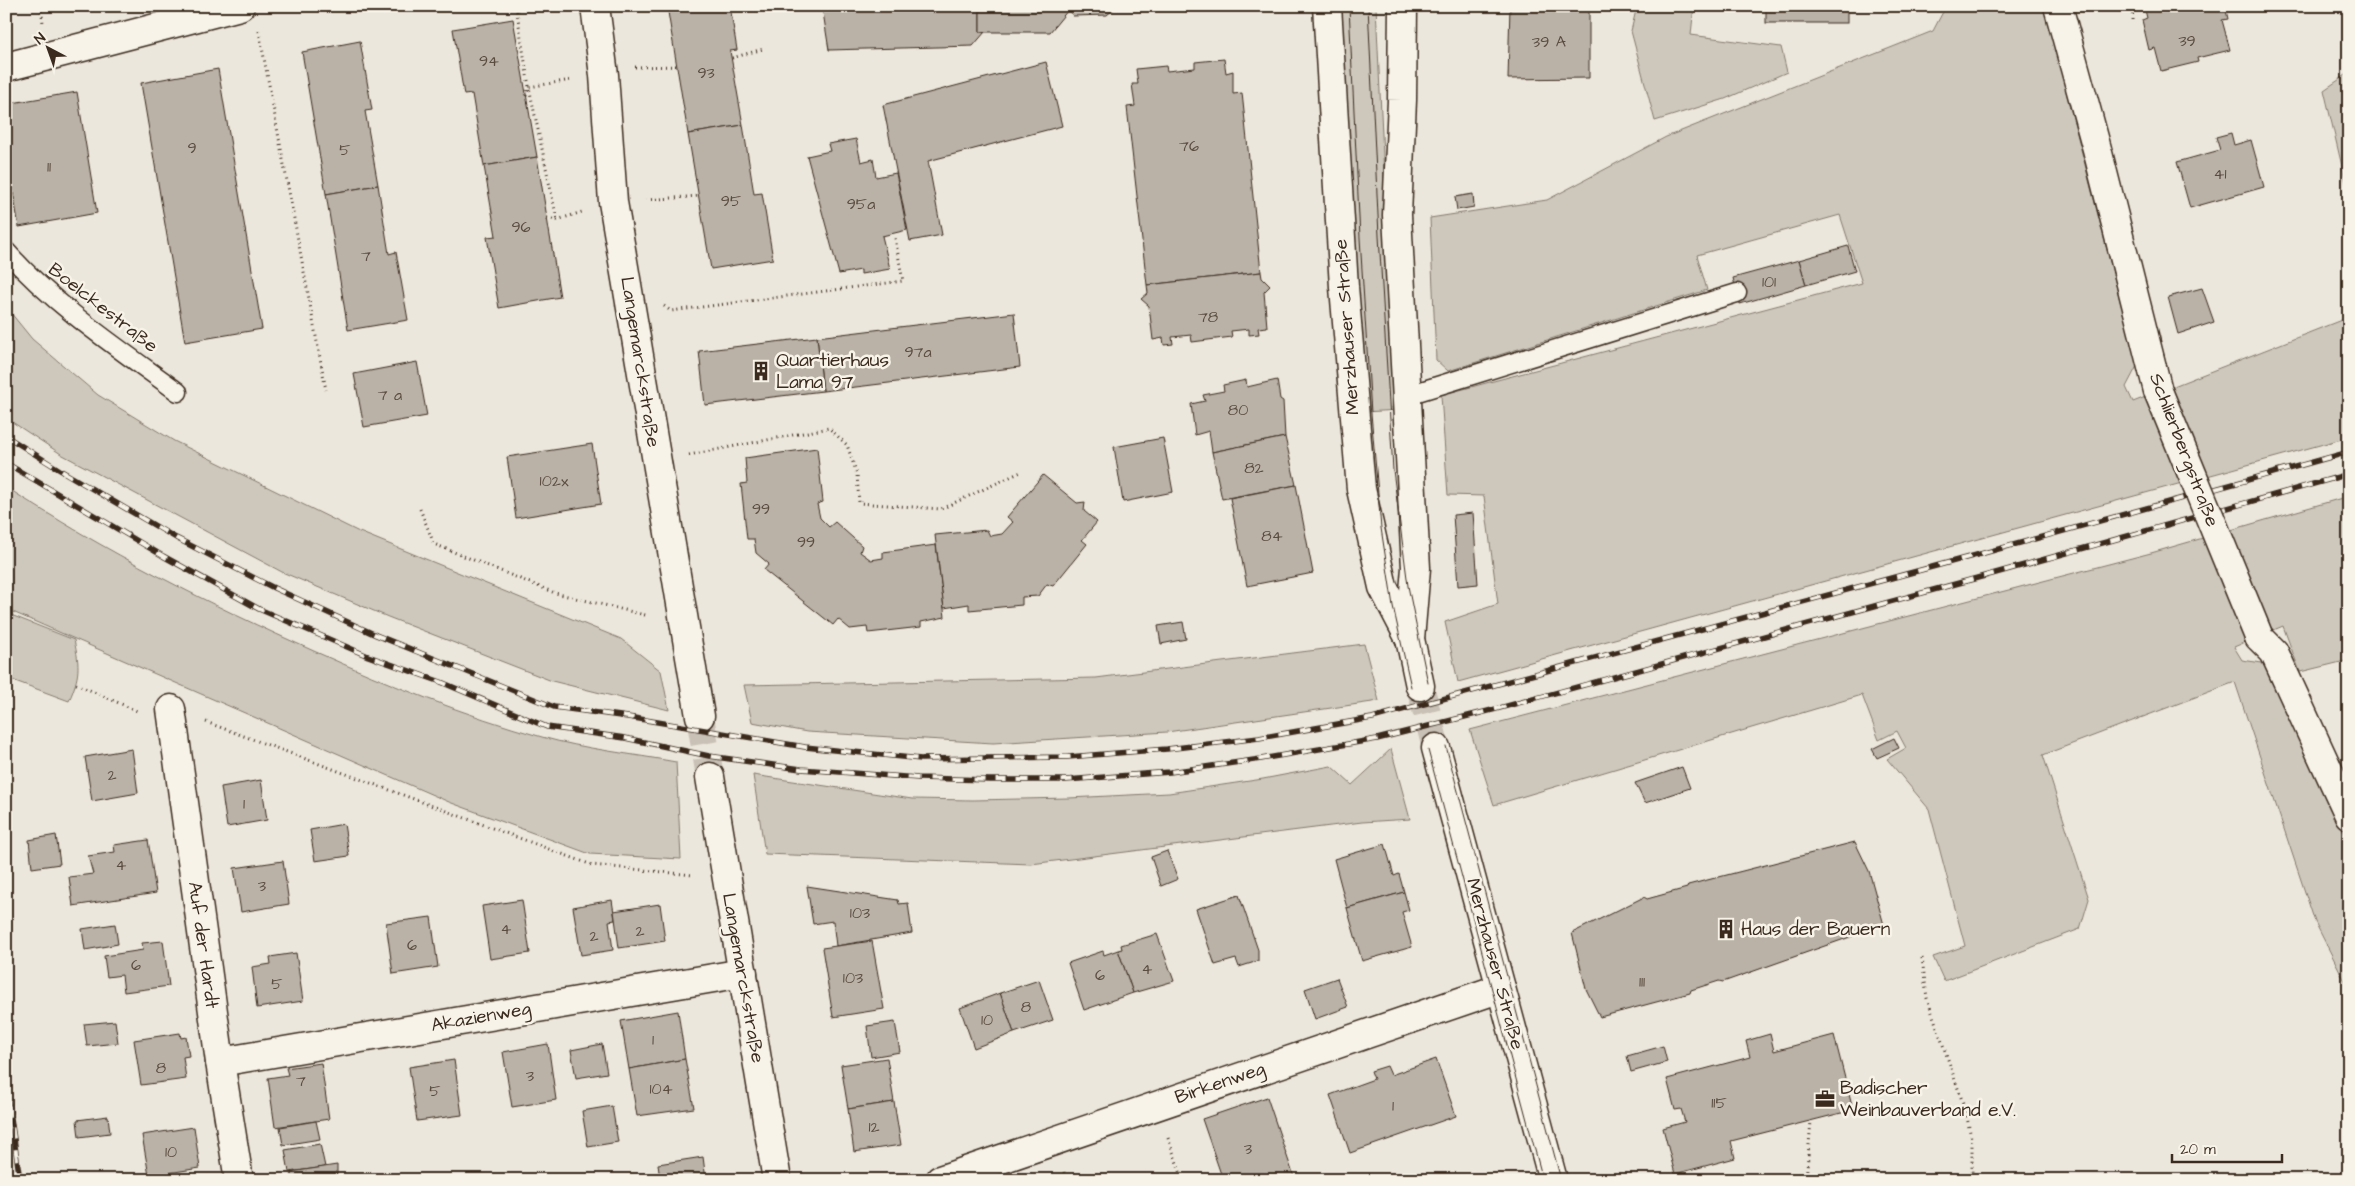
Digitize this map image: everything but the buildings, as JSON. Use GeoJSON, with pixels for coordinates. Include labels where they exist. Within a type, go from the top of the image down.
{"type":"FeatureCollection","features":[{"type":"Feature","properties":{"kind":"street","name":"Langemarckstraße"},"geometry":{"type":"LineString","coordinates":[[595,6],[604,75],[613,202],[700,716]]}},
{"type":"Feature","properties":{"kind":"street","name":"Merzhauser Straße"},"geometry":{"type":"LineString","coordinates":[[1327,6],[1344,287],[1361,489],[1383,587],[1410,639],[1420,686]]}},
{"type":"Feature","properties":{"kind":"street","name":"Merzhauser Straße"},"geometry":{"type":"LineString","coordinates":[[1403,6],[1402,100],[1397,215],[1416,568],[1410,639]]}},
{"type":"Feature","properties":{"kind":"street","name":"Schlierbergstraße"},"geometry":{"type":"LineString","coordinates":[[2058,6],[2097,149],[2158,391],[2259,637],[2274,652],[2349,815]]}},
{"type":"Feature","properties":{"kind":"street"},"geometry":{"type":"LineString","coordinates":[[6,67],[249,16]]}},
{"type":"Feature","properties":{"kind":"street","name":"Auf der Hardt"},"geometry":{"type":"LineString","coordinates":[[171,709],[220,1062],[239,1180]]}},
{"type":"Feature","properties":{"kind":"street","name":"Merzhauser Straße"},"geometry":{"type":"LineString","coordinates":[[1436,748],[1553,1180]]}},
{"type":"Feature","properties":{"kind":"street","name":"Langemarckstraße"},"geometry":{"type":"LineString","coordinates":[[710,777],[777,1180]]}},
{"type":"Feature","properties":{"kind":"street","name":"Akazienweg"},"geometry":{"type":"LineString","coordinates":[[220,1062],[743,973]]}},
{"type":"Feature","properties":{"kind":"street","name":"Birkenweg"},"geometry":{"type":"LineString","coordinates":[[940,1180],[1501,988]]}},
{"type":"Feature","properties":{"kind":"lane","name":"Boelckestraße"},"geometry":{"type":"LineString","coordinates":[[6,251],[31,280],[76,318],[178,392]]}},
{"type":"Feature","properties":{"kind":"lane"},"geometry":{"type":"LineString","coordinates":[[1408,395],[1737,293]]}},
{"type":"Feature","properties":{"kind":"path"},"geometry":{"type":"LineString","coordinates":[[516,6],[529,87],[556,220]]}},
{"type":"Feature","properties":{"kind":"path"},"geometry":{"type":"LineString","coordinates":[[2132,20],[2133,6]]}},
{"type":"Feature","properties":{"kind":"path"},"geometry":{"type":"LineString","coordinates":[[249,16],[326,390]]}},
{"type":"Feature","properties":{"kind":"path"},"geometry":{"type":"LineString","coordinates":[[732,58],[763,49]]}},
{"type":"Feature","properties":{"kind":"path"},"geometry":{"type":"LineString","coordinates":[[529,87],[604,75],[617,68],[677,66]]}},
{"type":"Feature","properties":{"kind":"path"},"geometry":{"type":"LineString","coordinates":[[526,96],[529,87]]}},
{"type":"Feature","properties":{"kind":"path"},"geometry":{"type":"LineString","coordinates":[[613,202],[699,196]]}},
{"type":"Feature","properties":{"kind":"path"},"geometry":{"type":"LineString","coordinates":[[627,284],[671,311],[903,281],[895,238]]}},
{"type":"Feature","properties":{"kind":"path"},"geometry":{"type":"LineString","coordinates":[[656,461],[829,428],[847,444],[856,474],[859,504],[941,509],[1023,471]]}},
{"type":"Feature","properties":{"kind":"path"},"geometry":{"type":"LineString","coordinates":[[420,509],[434,544],[555,593],[684,624]]}},
{"type":"Feature","properties":{"kind":"path"},"geometry":{"type":"LineString","coordinates":[[76,684],[139,712],[171,709],[592,865],[726,878]]}},
{"type":"Feature","properties":{"kind":"path"},"geometry":{"type":"LineString","coordinates":[[1922,958],[1927,998],[1966,1112],[1972,1143],[1972,1180]]}},
{"type":"Feature","properties":{"kind":"path"},"geometry":{"type":"LineString","coordinates":[[1156,1105],[1183,1180]]}},
{"type":"Feature","properties":{"kind":"path"},"geometry":{"type":"LineString","coordinates":[[1806,1180],[1811,1121]]}},
{"type":"Feature","properties":{"kind":"shaded area"},"geometry":{"type":"Polygon","coordinates":[[[1336,6],[1376,6],[1389,285],[1400,410],[1363,412],[1336,6]]]}},
{"type":"Feature","properties":{"kind":"shaded area"},"geometry":{"type":"Polygon","coordinates":[[[1637,6],[1694,6],[1691,35],[1781,47],[1787,72],[1725,99],[1655,121],[1631,31],[1637,6]]]}},
{"type":"Feature","properties":{"kind":"shaded area"},"geometry":{"type":"Polygon","coordinates":[[[1946,6],[2044,6],[2137,366],[2126,387],[2133,402],[2349,317],[2349,437],[1458,682],[1445,622],[1498,604],[1484,496],[1448,495],[1441,395],[1862,283],[1840,215],[1697,255],[1707,290],[1448,371],[1436,360],[1430,218],[1547,200],[1666,137],[1933,31],[1946,6]]]}},
{"type":"Feature","properties":{"kind":"shaded area"},"geometry":{"type":"Polygon","coordinates":[[[2349,73],[2349,196],[2324,90],[2349,73]]]}},
{"type":"Feature","properties":{"kind":"shaded area"},"geometry":{"type":"Polygon","coordinates":[[[6,307],[32,339],[98,395],[174,441],[357,531],[621,639],[661,671],[669,710],[552,681],[388,617],[282,572],[61,454],[6,418],[6,307]]]}},
{"type":"Feature","properties":{"kind":"shaded area"},"geometry":{"type":"Polygon","coordinates":[[[6,487],[119,555],[197,596],[276,634],[399,688],[484,719],[542,737],[592,748],[676,762],[681,859],[590,854],[449,802],[6,609],[6,487]]]}},
{"type":"Feature","properties":{"kind":"shaded area"},"geometry":{"type":"Polygon","coordinates":[[[2349,496],[2349,660],[2300,672],[2283,626],[2234,647],[2242,660],[2262,663],[2268,669],[2349,843],[2349,989],[2315,922],[2235,682],[2043,755],[2089,899],[2080,929],[1944,981],[1933,957],[1965,946],[1929,809],[1887,759],[1906,748],[1897,731],[1879,740],[1862,695],[1494,805],[1470,730],[2151,553],[2349,496]]]}},
{"type":"Feature","properties":{"kind":"shaded area"},"geometry":{"type":"Polygon","coordinates":[[[6,613],[74,640],[78,671],[69,701],[7,678],[6,613]]]}},
{"type":"Feature","properties":{"kind":"shaded area"},"geometry":{"type":"Polygon","coordinates":[[[1364,644],[1379,701],[1167,732],[993,743],[807,732],[752,722],[744,685],[1096,678],[1364,644]]]}},
{"type":"Feature","properties":{"kind":"shaded area"},"geometry":{"type":"Polygon","coordinates":[[[1391,749],[1410,819],[1362,822],[1031,864],[765,854],[753,775],[912,799],[1069,798],[1169,793],[1263,779],[1331,766],[1352,785],[1391,749]]]}},
{"type":"Feature","properties":{"kind":"tunnel"},"geometry":{"type":"LineString","coordinates":[[1420,686],[1436,748]]}},
{"type":"Feature","properties":{"kind":"tunnel"},"geometry":{"type":"LineString","coordinates":[[700,716],[710,777]]}},
{"type":"Feature","properties":{"kind":"tram line"},"geometry":{"type":"LineString","coordinates":[[1349,6],[1360,238],[1371,413],[1381,528],[1393,606],[1411,687]]}},
{"type":"Feature","properties":{"kind":"tram line"},"geometry":{"type":"LineString","coordinates":[[1368,6],[1393,470],[1408,586],[1428,683]]}},
{"type":"Feature","properties":{"kind":"tram line"},"geometry":{"type":"LineString","coordinates":[[1446,746],[1561,1180]]}},
{"type":"Feature","properties":{"kind":"tram line"},"geometry":{"type":"LineString","coordinates":[[1428,750],[1543,1180]]}},
{"type":"Feature","properties":{"kind":"railway"},"geometry":{"type":"LineString","coordinates":[[6,436],[176,538],[274,588],[376,635],[554,707],[628,717],[805,747],[921,759],[1068,757],[1167,749],[1259,738],[1372,718],[1984,553],[2349,452]]}},
{"type":"Feature","properties":{"kind":"railway"},"geometry":{"type":"LineString","coordinates":[[6,463],[163,556],[259,609],[368,656],[441,682],[547,727],[625,738],[709,756],[801,769],[918,778],[990,780],[1066,780],[1170,772],[1377,739],[1496,709],[1992,574],[2349,474]]}},
{"type":"Feature","properties":{"kind":"railway"},"geometry":{"type":"LineString","coordinates":[[6,1084],[20,1180]]}},
{"type":"Feature","properties":{"kind":"place","name":"Quartierhaus Lama 97"},"geometry":{"type":"Point","coordinates":[761,371]}},
{"type":"Feature","properties":{"kind":"place","name":"Haus der Bauern"},"geometry":{"type":"Point","coordinates":[1726,929]}},
{"type":"Feature","properties":{"kind":"place","name":"Badischer Weinbauverband e.V."},"geometry":{"type":"Point","coordinates":[1825,1099]}}]}
